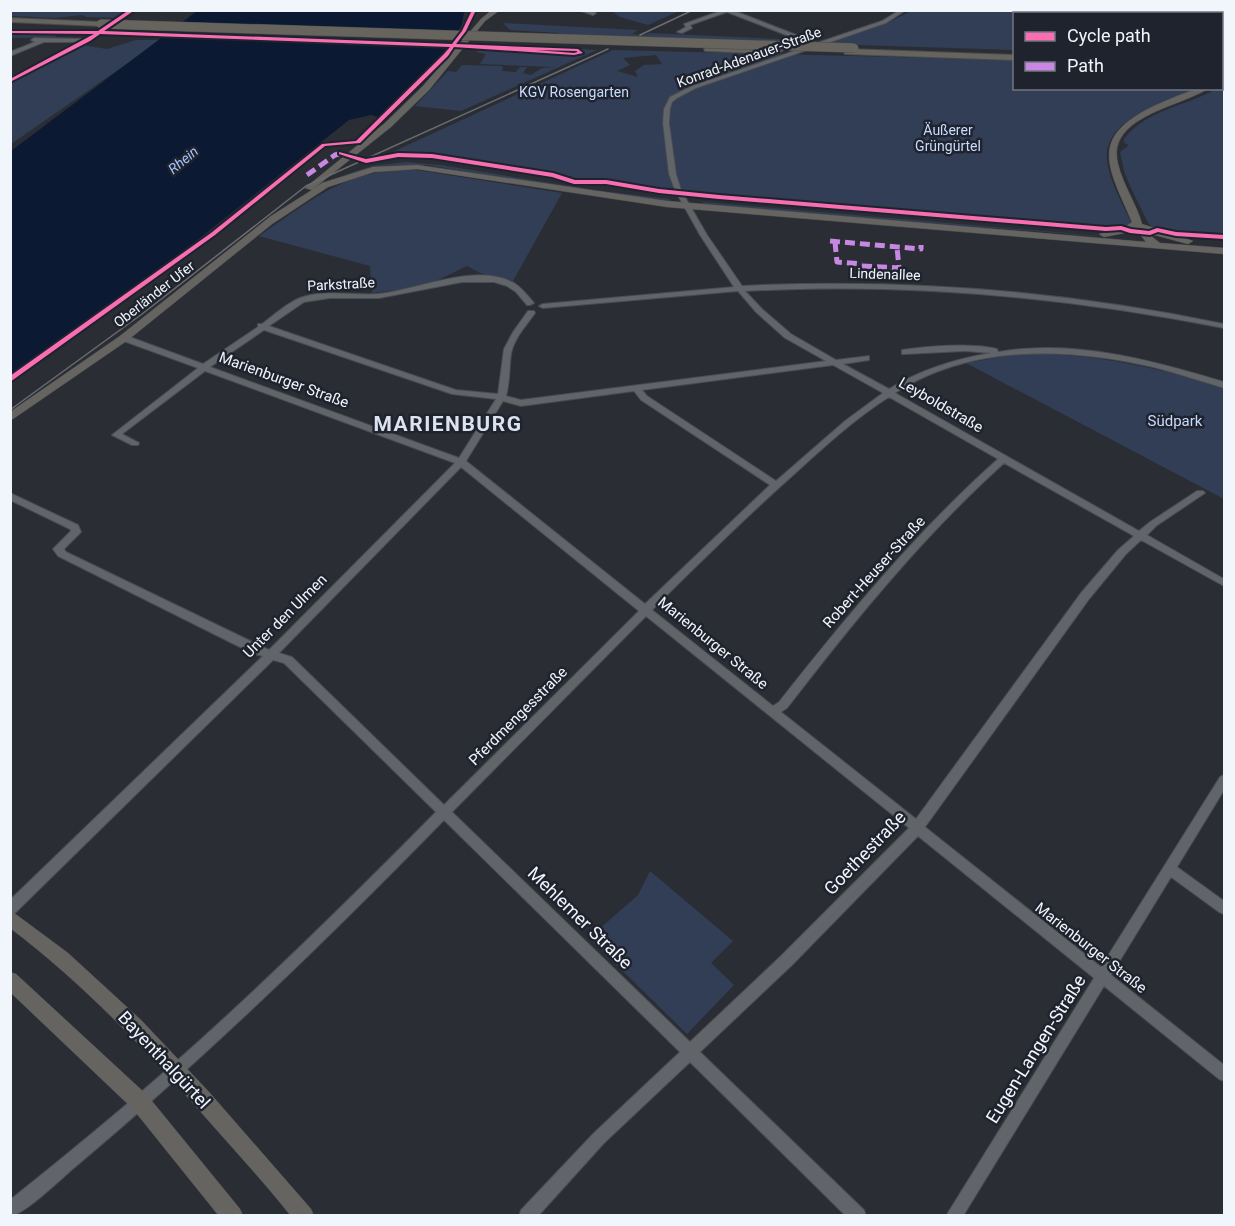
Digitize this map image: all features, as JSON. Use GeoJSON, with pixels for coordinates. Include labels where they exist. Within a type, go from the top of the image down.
{"type":"FeatureCollection","features":[{"type":"Feature","properties":{"kind":"highway"},"geometry":{"type":"LineString","coordinates":[[10,20],[98,26],[708,49],[1013,52]]}},
{"type":"Feature","properties":{"kind":"highway"},"geometry":{"type":"LineString","coordinates":[[10,25],[98,26],[1013,57]]}},
{"type":"Feature","properties":{"kind":"main road"},"geometry":{"type":"LineString","coordinates":[[310,187],[357,151],[426,88],[483,20],[496,10]]}},
{"type":"Feature","properties":{"kind":"main road"},"geometry":{"type":"LineString","coordinates":[[1163,246],[1144,238],[1113,162],[1112,147],[1126,126],[1143,115],[1201,90]]}},
{"type":"Feature","properties":{"kind":"main road"},"geometry":{"type":"LineString","coordinates":[[269,222],[325,184],[357,151]]}},
{"type":"Feature","properties":{"kind":"main road"},"geometry":{"type":"LineString","coordinates":[[346,163],[352,165],[419,160],[685,202]]}},
{"type":"Feature","properties":{"kind":"main road"},"geometry":{"type":"LineString","coordinates":[[310,187],[335,175],[378,162]]}},
{"type":"Feature","properties":{"kind":"main road"},"geometry":{"type":"LineString","coordinates":[[325,184],[374,170],[417,167],[585,193],[1135,240],[1144,238],[1224,244]]}},
{"type":"Feature","properties":{"kind":"main road","name":"Oberländer Ufer"},"geometry":{"type":"LineString","coordinates":[[10,418],[124,338],[310,187]]}},
{"type":"Feature","properties":{"kind":"main road"},"geometry":{"type":"LineString","coordinates":[[1104,237],[1139,224]]}},
{"type":"Feature","properties":{"kind":"main road"},"geometry":{"type":"LineString","coordinates":[[1139,224],[1158,234],[1188,241]]}},
{"type":"Feature","properties":{"kind":"main road"},"geometry":{"type":"LineString","coordinates":[[1104,237],[1163,246],[1224,251]]}},
{"type":"Feature","properties":{"kind":"main road","name":"Bayenthalgürtel"},"geometry":{"type":"LineString","coordinates":[[12,921],[56,951],[176,1070],[304,1215]]}},
{"type":"Feature","properties":{"kind":"main road"},"geometry":{"type":"LineString","coordinates":[[10,980],[140,1102],[233,1215]]}},
{"type":"Feature","properties":{"kind":"street"},"geometry":{"type":"LineString","coordinates":[[10,81],[88,40],[133,10]]}},
{"type":"Feature","properties":{"kind":"street"},"geometry":{"type":"LineString","coordinates":[[483,20],[488,10]]}},
{"type":"Feature","properties":{"kind":"street"},"geometry":{"type":"LineString","coordinates":[[580,10],[593,13]]}},
{"type":"Feature","properties":{"kind":"street"},"geometry":{"type":"LineString","coordinates":[[680,32],[690,27],[686,24],[726,10],[817,45]]}},
{"type":"Feature","properties":{"kind":"street","name":"Konrad-Adenauer-Straße"},"geometry":{"type":"LineString","coordinates":[[685,202],[675,184],[669,147],[666,114],[667,106],[672,99],[694,87],[884,22],[904,10]]}},
{"type":"Feature","properties":{"kind":"street"},"geometry":{"type":"LineString","coordinates":[[34,40],[88,40]]}},
{"type":"Feature","properties":{"kind":"street"},"geometry":{"type":"LineString","coordinates":[[10,54],[43,40]]}},
{"type":"Feature","properties":{"kind":"street","name":"Leyboldstraße"},"geometry":{"type":"LineString","coordinates":[[685,202],[709,244],[739,288],[779,329],[1224,583]]}},
{"type":"Feature","properties":{"kind":"street","name":"Parkstraße"},"geometry":{"type":"LineString","coordinates":[[135,443],[116,435],[292,304],[311,297],[395,294],[467,279],[490,280],[511,285],[530,308]]}},
{"type":"Feature","properties":{"kind":"street","name":"Lindenallee"},"geometry":{"type":"LineString","coordinates":[[530,308],[540,311],[543,306],[739,288],[865,286],[988,293],[1110,307],[1224,326]]}},
{"type":"Feature","properties":{"kind":"street","name":"Unter den Ulmen"},"geometry":{"type":"LineString","coordinates":[[12,921],[461,462],[505,390],[507,353],[512,339],[530,308]]}},
{"type":"Feature","properties":{"kind":"street"},"geometry":{"type":"LineString","coordinates":[[261,326],[455,392],[521,403],[866,358]]}},
{"type":"Feature","properties":{"kind":"street","name":"Marienburger Straße"},"geometry":{"type":"LineString","coordinates":[[124,338],[461,462],[1224,1074]]}},
{"type":"Feature","properties":{"kind":"street"},"geometry":{"type":"LineString","coordinates":[[905,352],[991,349],[996,353],[1037,350],[1107,357],[1171,369],[1224,385]]}},
{"type":"Feature","properties":{"kind":"street","name":"Pferdmengesstraße"},"geometry":{"type":"LineString","coordinates":[[10,1211],[140,1102],[318,939],[712,543],[776,485],[849,423],[890,393],[919,376],[956,363],[996,353]]}},
{"type":"Feature","properties":{"kind":"street"},"geometry":{"type":"LineString","coordinates":[[638,389],[644,398],[776,485]]}},
{"type":"Feature","properties":{"kind":"street","name":"Robert-Heuser-Straße"},"geometry":{"type":"LineString","coordinates":[[773,711],[783,705],[832,641],[885,579],[946,513],[1004,458]]}},
{"type":"Feature","properties":{"kind":"street","name":"Goethestraße"},"geometry":{"type":"LineString","coordinates":[[527,1215],[599,1138],[787,960],[916,829],[1085,596],[1122,552],[1140,536],[1200,493]]}},
{"type":"Feature","properties":{"kind":"street","name":"Mehlemer Straße"},"geometry":{"type":"LineString","coordinates":[[10,496],[75,527],[76,532],[58,549],[62,554],[258,651],[288,660],[858,1215]]}},
{"type":"Feature","properties":{"kind":"street","name":"Eugen-Langen-Straße"},"geometry":{"type":"LineString","coordinates":[[954,1215],[1224,780]]}},
{"type":"Feature","properties":{"kind":"street"},"geometry":{"type":"LineString","coordinates":[[1169,869],[1224,908]]}},
{"type":"Feature","properties":{"kind":"green space"},"geometry":{"type":"Polygon","coordinates":[[[11,11],[129,11],[119,18],[83,15],[55,18],[11,16],[11,11]]]}},
{"type":"Feature","properties":{"kind":"green space"},"geometry":{"type":"Polygon","coordinates":[[[679,11],[648,25],[620,17],[613,12],[679,11]]]}},
{"type":"Feature","properties":{"kind":"green space"},"geometry":{"type":"Polygon","coordinates":[[[911,11],[1224,11],[1224,61],[1223,12],[1013,12],[1013,50],[827,44],[883,25],[911,11]]]}},
{"type":"Feature","properties":{"kind":"green space"},"geometry":{"type":"Polygon","coordinates":[[[503,23],[638,30],[632,34],[644,35],[650,33],[799,40],[808,44],[558,36],[559,33],[510,30],[503,23]]]}},
{"type":"Feature","properties":{"kind":"green space"},"geometry":{"type":"Polygon","coordinates":[[[10,29],[40,31],[37,34],[55,34],[56,37],[88,37],[11,38],[10,29]]]}},
{"type":"Feature","properties":{"kind":"green space"},"geometry":{"type":"Polygon","coordinates":[[[136,40],[161,40],[11,144],[10,82],[81,45],[107,49],[136,40]]]}},
{"type":"Feature","properties":{"kind":"green space"},"geometry":{"type":"Polygon","coordinates":[[[579,49],[597,50],[461,111],[415,106],[448,71],[456,72],[462,65],[501,66],[502,71],[516,72],[520,67],[527,67],[523,73],[531,75],[542,68],[554,67],[480,64],[486,54],[476,52],[477,50],[574,55],[583,53],[579,49]]]}},
{"type":"Feature","properties":{"kind":"green space","name":"Äußerer Grüngürtel"},"geometry":{"type":"Polygon","coordinates":[[[613,50],[1013,60],[1013,90],[1196,90],[1140,113],[1115,133],[1109,146],[1107,161],[1114,185],[1131,222],[1128,226],[1114,231],[705,198],[671,188],[668,194],[658,194],[435,160],[402,158],[373,161],[613,50]],[[656,55],[623,58],[630,65],[617,71],[638,77],[635,71],[644,65],[662,64],[656,55]]]}},
{"type":"Feature","properties":{"kind":"green space"},"geometry":{"type":"Polygon","coordinates":[[[1224,82],[1224,241],[1157,232],[1148,223],[1124,171],[1120,152],[1129,145],[1124,143],[1124,139],[1133,129],[1155,115],[1214,90],[1223,90],[1224,82]]]}},
{"type":"Feature","properties":{"kind":"green space"},"geometry":{"type":"Polygon","coordinates":[[[406,162],[441,165],[594,190],[669,199],[672,202],[549,186],[427,165],[384,166],[341,176],[372,166],[406,162]]]}},
{"type":"Feature","properties":{"kind":"green space"},"geometry":{"type":"Polygon","coordinates":[[[410,169],[562,193],[513,281],[480,273],[467,266],[438,280],[413,288],[372,293],[370,266],[259,236],[312,200],[347,182],[366,175],[410,169]]]}},
{"type":"Feature","properties":{"kind":"green space"},"geometry":{"type":"Polygon","coordinates":[[[703,202],[1101,236],[1133,239],[702,205],[703,202]]]}},
{"type":"Feature","properties":{"kind":"green space","name":"Südpark"},"geometry":{"type":"Polygon","coordinates":[[[1025,353],[1076,356],[1126,363],[1175,374],[1224,389],[1224,499],[966,363],[1025,353]]]}},
{"type":"Feature","properties":{"kind":"green space"},"geometry":{"type":"Polygon","coordinates":[[[650,871],[733,941],[711,963],[734,985],[687,1034],[589,938],[638,895],[650,871]]]}},
{"type":"Feature","properties":{"kind":"water","name":"Rhein"},"geometry":{"type":"Polygon","coordinates":[[[197,11],[465,11],[461,26],[443,53],[378,117],[371,115],[349,120],[158,271],[11,374],[11,151],[197,11]]]}},
{"type":"Feature","properties":{"kind":"pier"},"geometry":{"type":"Polygon","coordinates":[[[177,22],[461,32],[450,46],[159,36],[177,22]]]}},
{"type":"Feature","properties":{"kind":"tram line"},"geometry":{"type":"LineString","coordinates":[[640,35],[693,10]]}},
{"type":"Feature","properties":{"kind":"tram line"},"geometry":{"type":"LineString","coordinates":[[10,410],[142,314],[306,186],[608,49]]}},
{"type":"Feature","properties":{"kind":"marked path"},"geometry":{"type":"LineString","coordinates":[[307,175],[335,155],[345,152]]}},
{"type":"Feature","properties":{"kind":"marked path"},"geometry":{"type":"LineString","coordinates":[[830,241],[921,249],[921,245]]}},
{"type":"Feature","properties":{"kind":"marked path"},"geometry":{"type":"LineString","coordinates":[[835,242],[837,262],[862,264]]}},
{"type":"Feature","properties":{"kind":"marked path"},"geometry":{"type":"LineString","coordinates":[[862,266],[899,268],[897,247]]}},
{"type":"Feature","properties":{"kind":"cycle path"},"geometry":{"type":"LineString","coordinates":[[10,81],[88,40],[133,10]]}},
{"type":"Feature","properties":{"kind":"cycle path"},"geometry":{"type":"LineString","coordinates":[[10,380],[213,234],[324,145],[358,142],[446,55],[464,31],[474,10]]}},
{"type":"Feature","properties":{"kind":"cycle path"},"geometry":{"type":"LineString","coordinates":[[10,32],[81,32],[578,50],[581,53],[463,46]]}},
{"type":"Feature","properties":{"kind":"cycle path"},"geometry":{"type":"LineString","coordinates":[[341,153],[366,161],[398,155],[432,156],[553,175],[574,182],[606,182],[659,191],[719,197],[1106,229],[1121,228],[1150,233],[1157,230],[1176,234],[1224,237]]}},
{"type":"Feature","properties":{"kind":"district","name":"MARIENBURG"},"geometry":{"type":"Point","coordinates":[448,424]}},
{"type":"Feature","properties":{"kind":"park label","name":"KGV Rosengarten"},"geometry":{"type":"Point","coordinates":[574,92]}}]}
